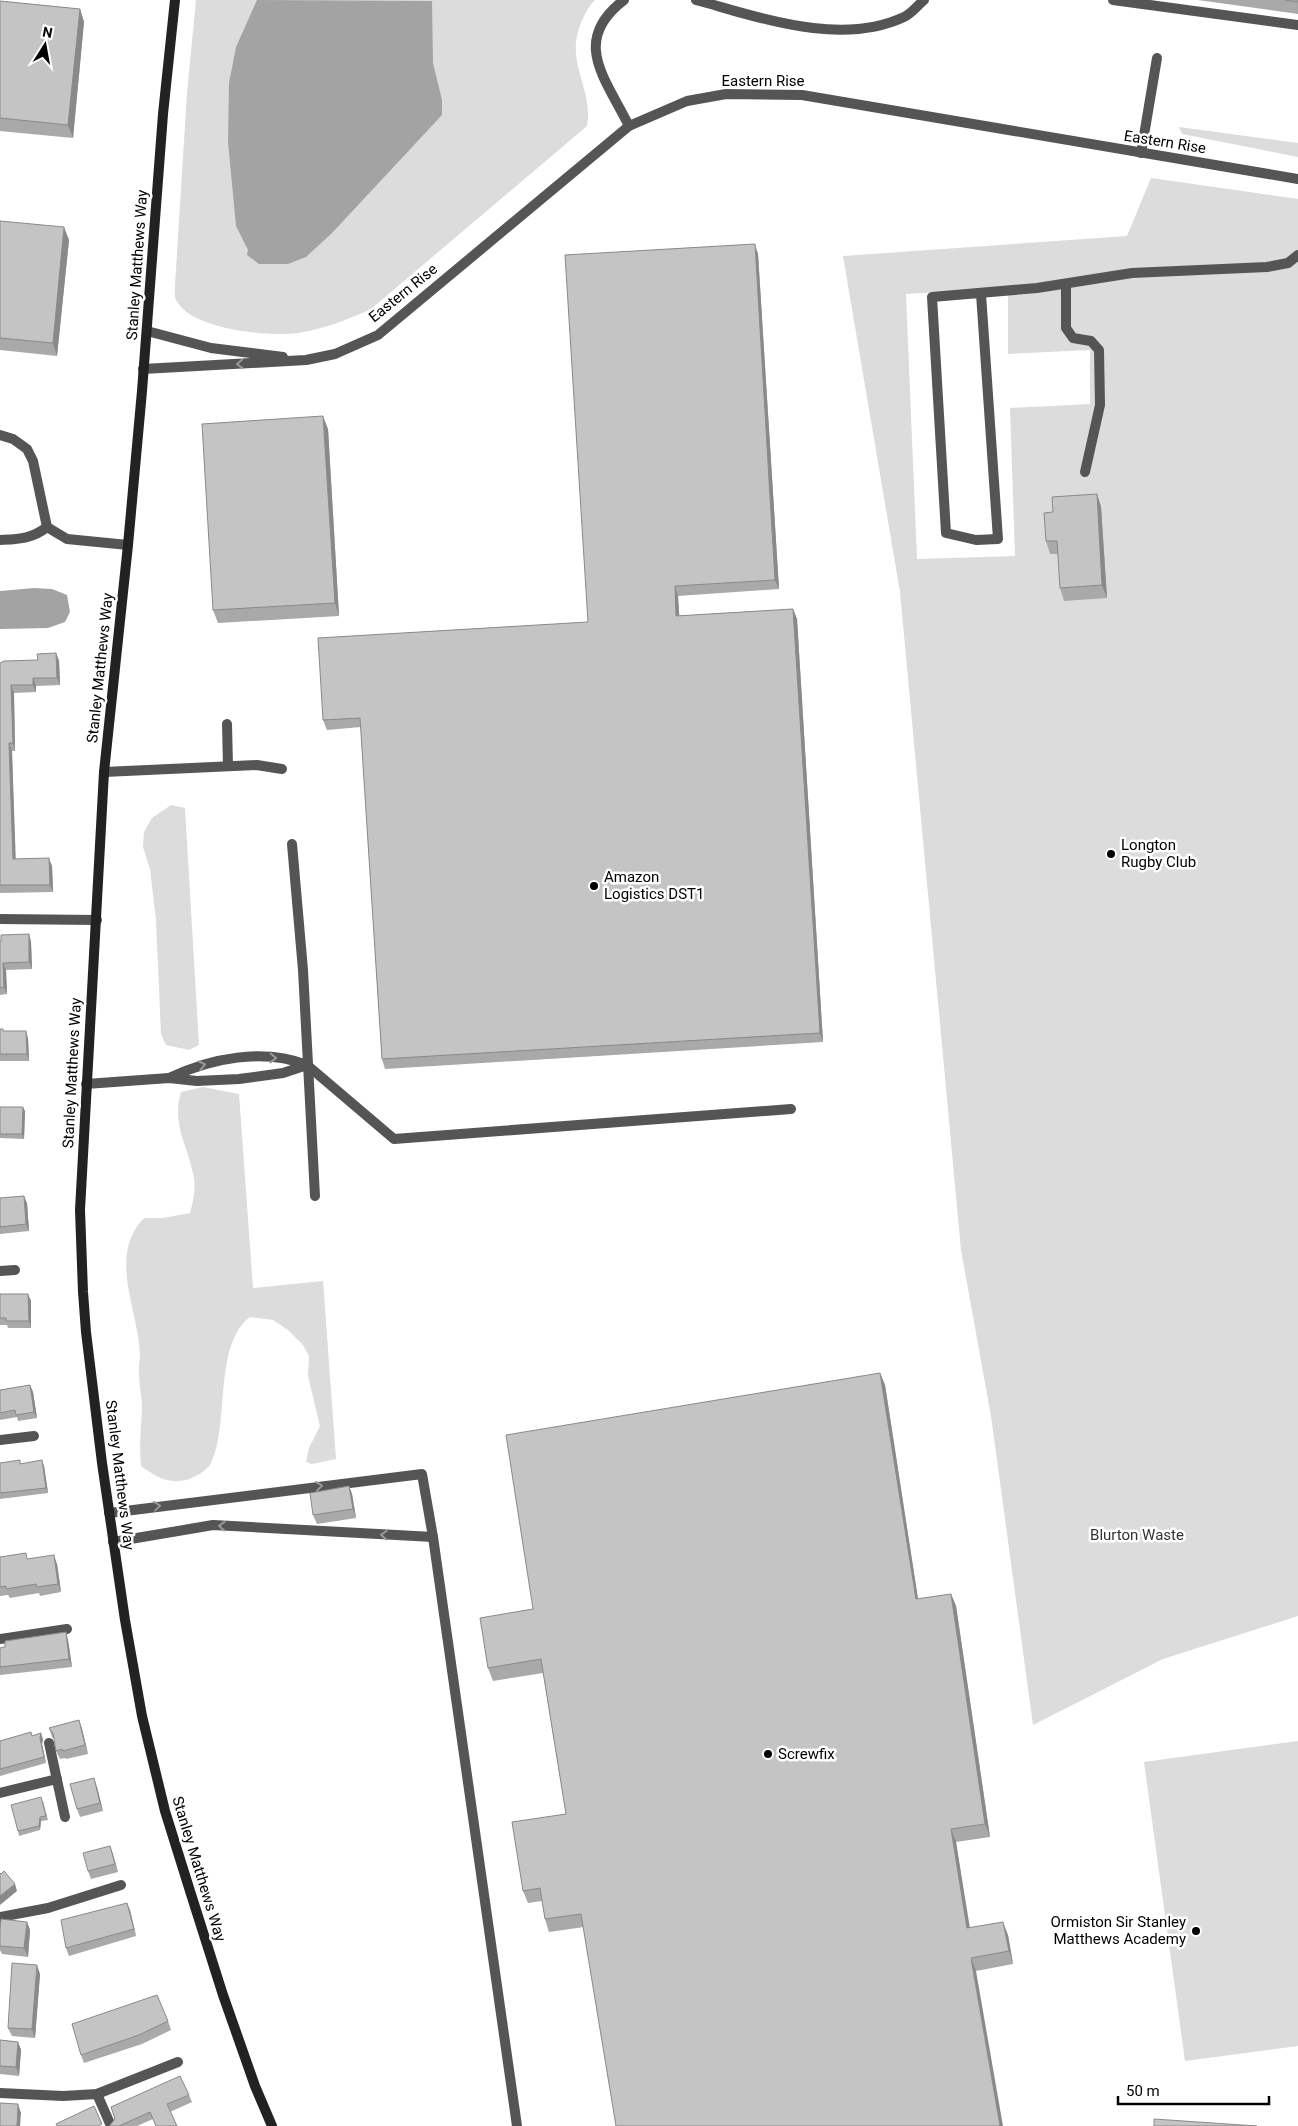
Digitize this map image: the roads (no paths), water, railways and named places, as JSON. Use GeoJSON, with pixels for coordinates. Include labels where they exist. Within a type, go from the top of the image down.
{"type":"FeatureCollection","features":[{"type":"Feature","properties":{"kind":"main road","name":"Stanley Matthews Way"},"geometry":{"type":"LineString","coordinates":[[175,0],[163,114],[147,332],[128,545],[104,772],[80,1210],[83,1292],[86,1332],[113,1542],[142,1716],[165,1811],[223,1995],[255,2086],[272,2126]]}},
{"type":"Feature","properties":{"kind":"street"},"geometry":{"type":"LineString","coordinates":[[624,0],[612,9],[598,29],[594,43],[595,58],[629,126]]}},
{"type":"Feature","properties":{"kind":"street"},"geometry":{"type":"LineString","coordinates":[[696,0],[766,19],[836,30],[863,30],[905,17],[924,0]]}},
{"type":"Feature","properties":{"kind":"street"},"geometry":{"type":"LineString","coordinates":[[1113,0],[1298,25]]}},
{"type":"Feature","properties":{"kind":"street"},"geometry":{"type":"LineString","coordinates":[[1141,153],[1157,58]]}},
{"type":"Feature","properties":{"kind":"street","name":"Eastern Rise"},"geometry":{"type":"LineString","coordinates":[[143,369],[306,360],[335,354],[378,335],[629,126],[687,102],[726,94],[802,95],[1298,179]]}},
{"type":"Feature","properties":{"kind":"street"},"geometry":{"type":"LineString","coordinates":[[981,294],[998,539],[976,540],[946,533],[932,297],[981,294],[1066,284],[1132,273],[1266,267],[1288,263],[1298,255]]}},
{"type":"Feature","properties":{"kind":"street"},"geometry":{"type":"LineString","coordinates":[[1066,284],[1066,328],[1073,338],[1091,341],[1099,350],[1100,405],[1085,472]]}},
{"type":"Feature","properties":{"kind":"street","name":"Eastern Rise"},"geometry":{"type":"LineString","coordinates":[[147,332],[211,348],[306,360]]}},
{"type":"Feature","properties":{"kind":"street"},"geometry":{"type":"LineString","coordinates":[[0,435],[14,439],[27,449],[33,461],[47,528],[67,539],[128,545]]}},
{"type":"Feature","properties":{"kind":"street"},"geometry":{"type":"LineString","coordinates":[[0,540],[24,538],[40,533],[47,528]]}},
{"type":"Feature","properties":{"kind":"street"},"geometry":{"type":"LineString","coordinates":[[227,724],[228,766]]}},
{"type":"Feature","properties":{"kind":"street"},"geometry":{"type":"LineString","coordinates":[[104,772],[257,765],[282,769]]}},
{"type":"Feature","properties":{"kind":"street"},"geometry":{"type":"LineString","coordinates":[[292,844],[298,892],[315,1196]]}},
{"type":"Feature","properties":{"kind":"street"},"geometry":{"type":"LineString","coordinates":[[0,919],[97,920]]}},
{"type":"Feature","properties":{"kind":"street"},"geometry":{"type":"LineString","coordinates":[[169,1078],[193,1067],[237,1058],[289,1058],[307,1065],[394,1139],[791,1108]]}},
{"type":"Feature","properties":{"kind":"street"},"geometry":{"type":"LineString","coordinates":[[86,1084],[169,1078],[196,1080],[239,1079],[283,1073],[307,1065]]}},
{"type":"Feature","properties":{"kind":"street"},"geometry":{"type":"LineString","coordinates":[[0,1271],[15,1270]]}},
{"type":"Feature","properties":{"kind":"street"},"geometry":{"type":"LineString","coordinates":[[0,1440],[34,1436]]}},
{"type":"Feature","properties":{"kind":"street"},"geometry":{"type":"LineString","coordinates":[[109,1512],[422,1474],[433,1537],[517,2126]]}},
{"type":"Feature","properties":{"kind":"street"},"geometry":{"type":"LineString","coordinates":[[113,1542],[213,1525],[433,1537]]}},
{"type":"Feature","properties":{"kind":"street"},"geometry":{"type":"LineString","coordinates":[[0,1639],[67,1629]]}},
{"type":"Feature","properties":{"kind":"street"},"geometry":{"type":"LineString","coordinates":[[49,1743],[65,1817]]}},
{"type":"Feature","properties":{"kind":"street"},"geometry":{"type":"LineString","coordinates":[[0,1792],[57,1779]]}},
{"type":"Feature","properties":{"kind":"street"},"geometry":{"type":"LineString","coordinates":[[0,1916],[48,1908],[122,1885]]}},
{"type":"Feature","properties":{"kind":"street"},"geometry":{"type":"LineString","coordinates":[[0,2093],[63,2096],[97,2094],[178,2062]]}},
{"type":"Feature","properties":{"kind":"street"},"geometry":{"type":"LineString","coordinates":[[97,2094],[111,2126]]}},
{"type":"Feature","properties":{"kind":"place","name":"Longton Rugby Club"},"geometry":{"type":"Point","coordinates":[1111,854]}},
{"type":"Feature","properties":{"kind":"place","name":"Amazon Logistics DST1"},"geometry":{"type":"Point","coordinates":[594,886]}},
{"type":"Feature","properties":{"kind":"place","name":"Screwfix"},"geometry":{"type":"Point","coordinates":[768,1754]}},
{"type":"Feature","properties":{"kind":"place","name":"Ormiston Sir Stanley Matthews Academy"},"geometry":{"type":"Point","coordinates":[1196,1931]}},
{"type":"Feature","properties":{"kind":"park label","name":"Blurton Waste"},"geometry":{"type":"Point","coordinates":[1137,1535]}}]}
